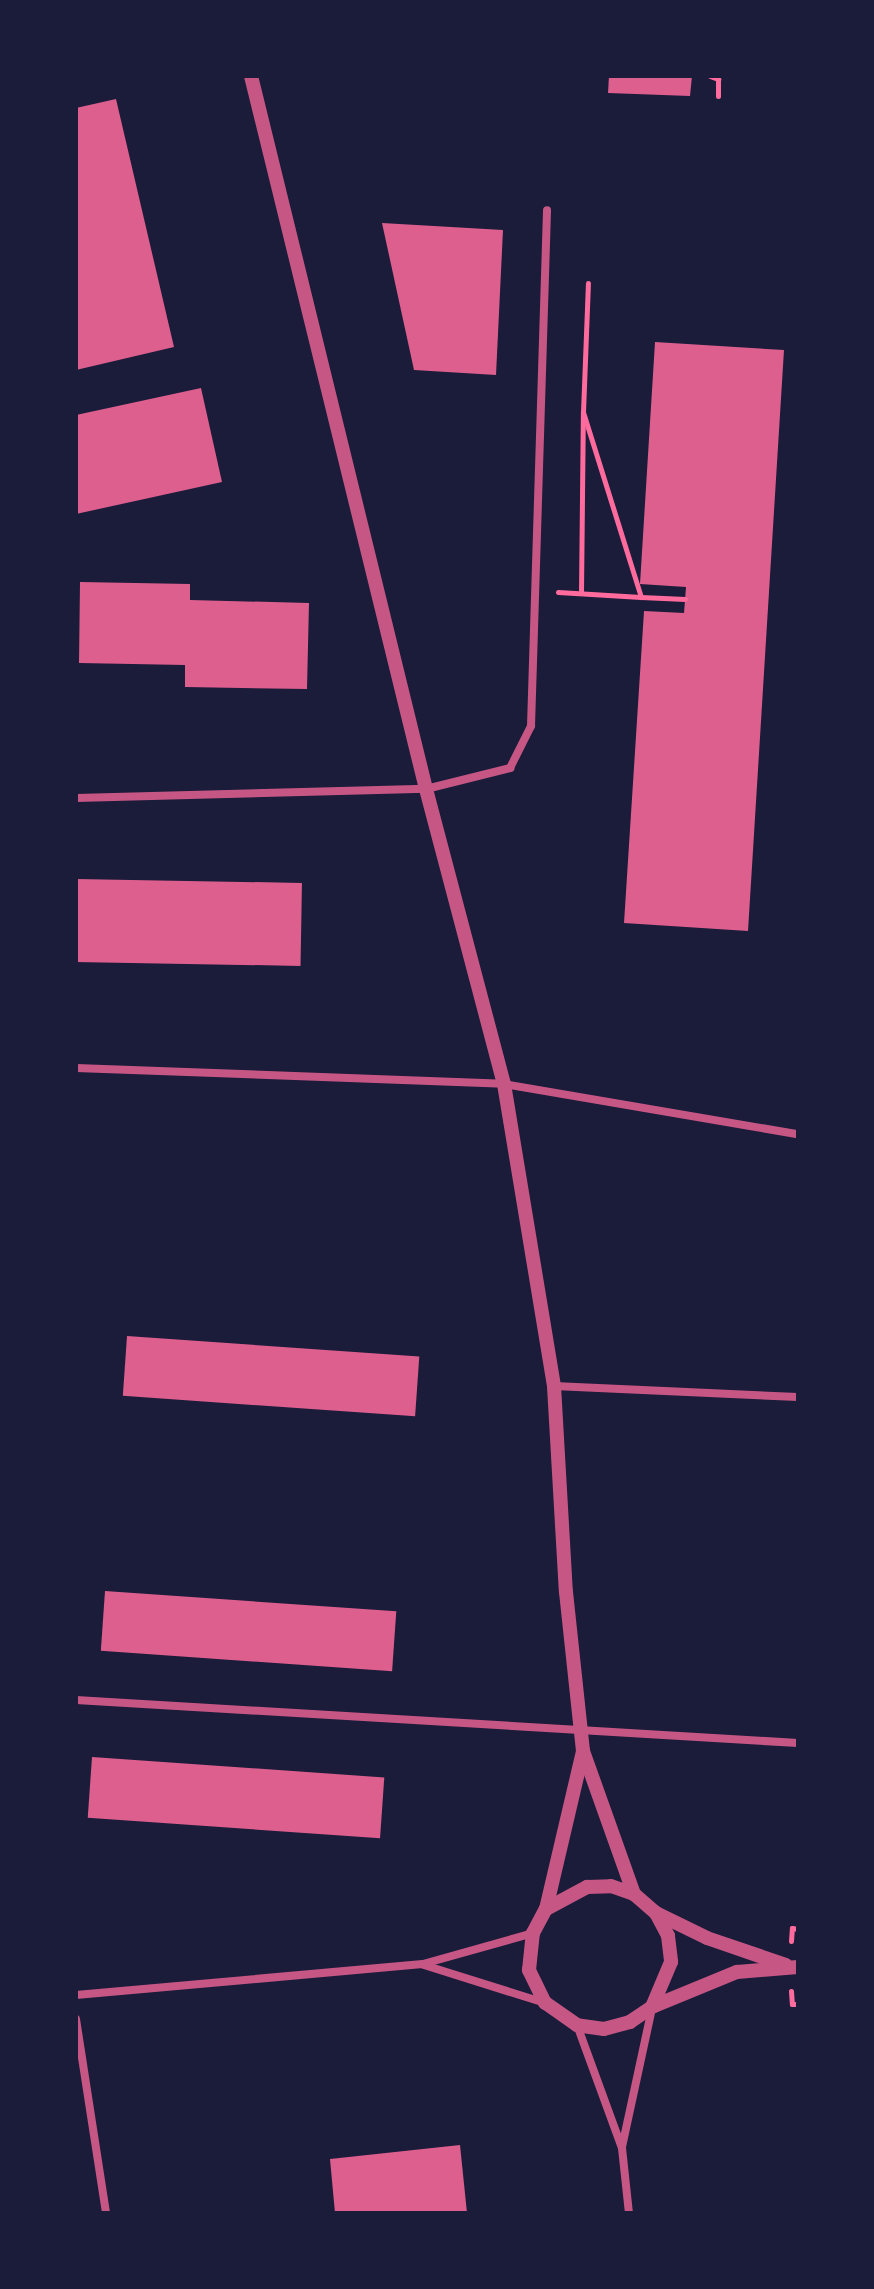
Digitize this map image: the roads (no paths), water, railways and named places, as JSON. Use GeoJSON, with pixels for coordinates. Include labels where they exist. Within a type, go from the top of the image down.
{"type":"FeatureCollection","features":[{"type":"Feature","properties":{"kind":"street"},"geometry":{"type":"LineString","coordinates":[[251,76],[426,789],[504,1084],[554,1386],[583,1751],[634,1894]]}},
{"type":"Feature","properties":{"kind":"street"},"geometry":{"type":"LineString","coordinates":[[76,798],[426,789],[510,768],[531,726],[547,210]]}},
{"type":"Feature","properties":{"kind":"street"},"geometry":{"type":"LineString","coordinates":[[76,1068],[504,1084],[798,1134]]}},
{"type":"Feature","properties":{"kind":"street"},"geometry":{"type":"LineString","coordinates":[[554,1386],[798,1397]]}},
{"type":"Feature","properties":{"kind":"street"},"geometry":{"type":"LineString","coordinates":[[76,1700],[580,1726],[798,1743]]}},
{"type":"Feature","properties":{"kind":"street"},"geometry":{"type":"LineString","coordinates":[[545,2003],[529,1970],[533,1933],[546,1909],[583,1751]]}},
{"type":"Feature","properties":{"kind":"street"},"geometry":{"type":"LineString","coordinates":[[546,1909],[587,1887],[611,1886],[634,1894],[656,1913],[707,1938],[794,1966]]}},
{"type":"Feature","properties":{"kind":"street"},"geometry":{"type":"LineString","coordinates":[[622,2148],[652,2007],[671,1962],[668,1936],[656,1913]]}},
{"type":"Feature","properties":{"kind":"street"},"geometry":{"type":"LineString","coordinates":[[76,1995],[423,1964],[533,1933]]}},
{"type":"Feature","properties":{"kind":"street"},"geometry":{"type":"LineString","coordinates":[[423,1964],[545,2003],[577,2025],[604,2029],[630,2022],[652,2007],[737,1972],[794,1966]]}},
{"type":"Feature","properties":{"kind":"street"},"geometry":{"type":"LineString","coordinates":[[76,2019],[106,2213]]}},
{"type":"Feature","properties":{"kind":"street"},"geometry":{"type":"LineString","coordinates":[[577,2025],[622,2148],[629,2213]]}}]}
